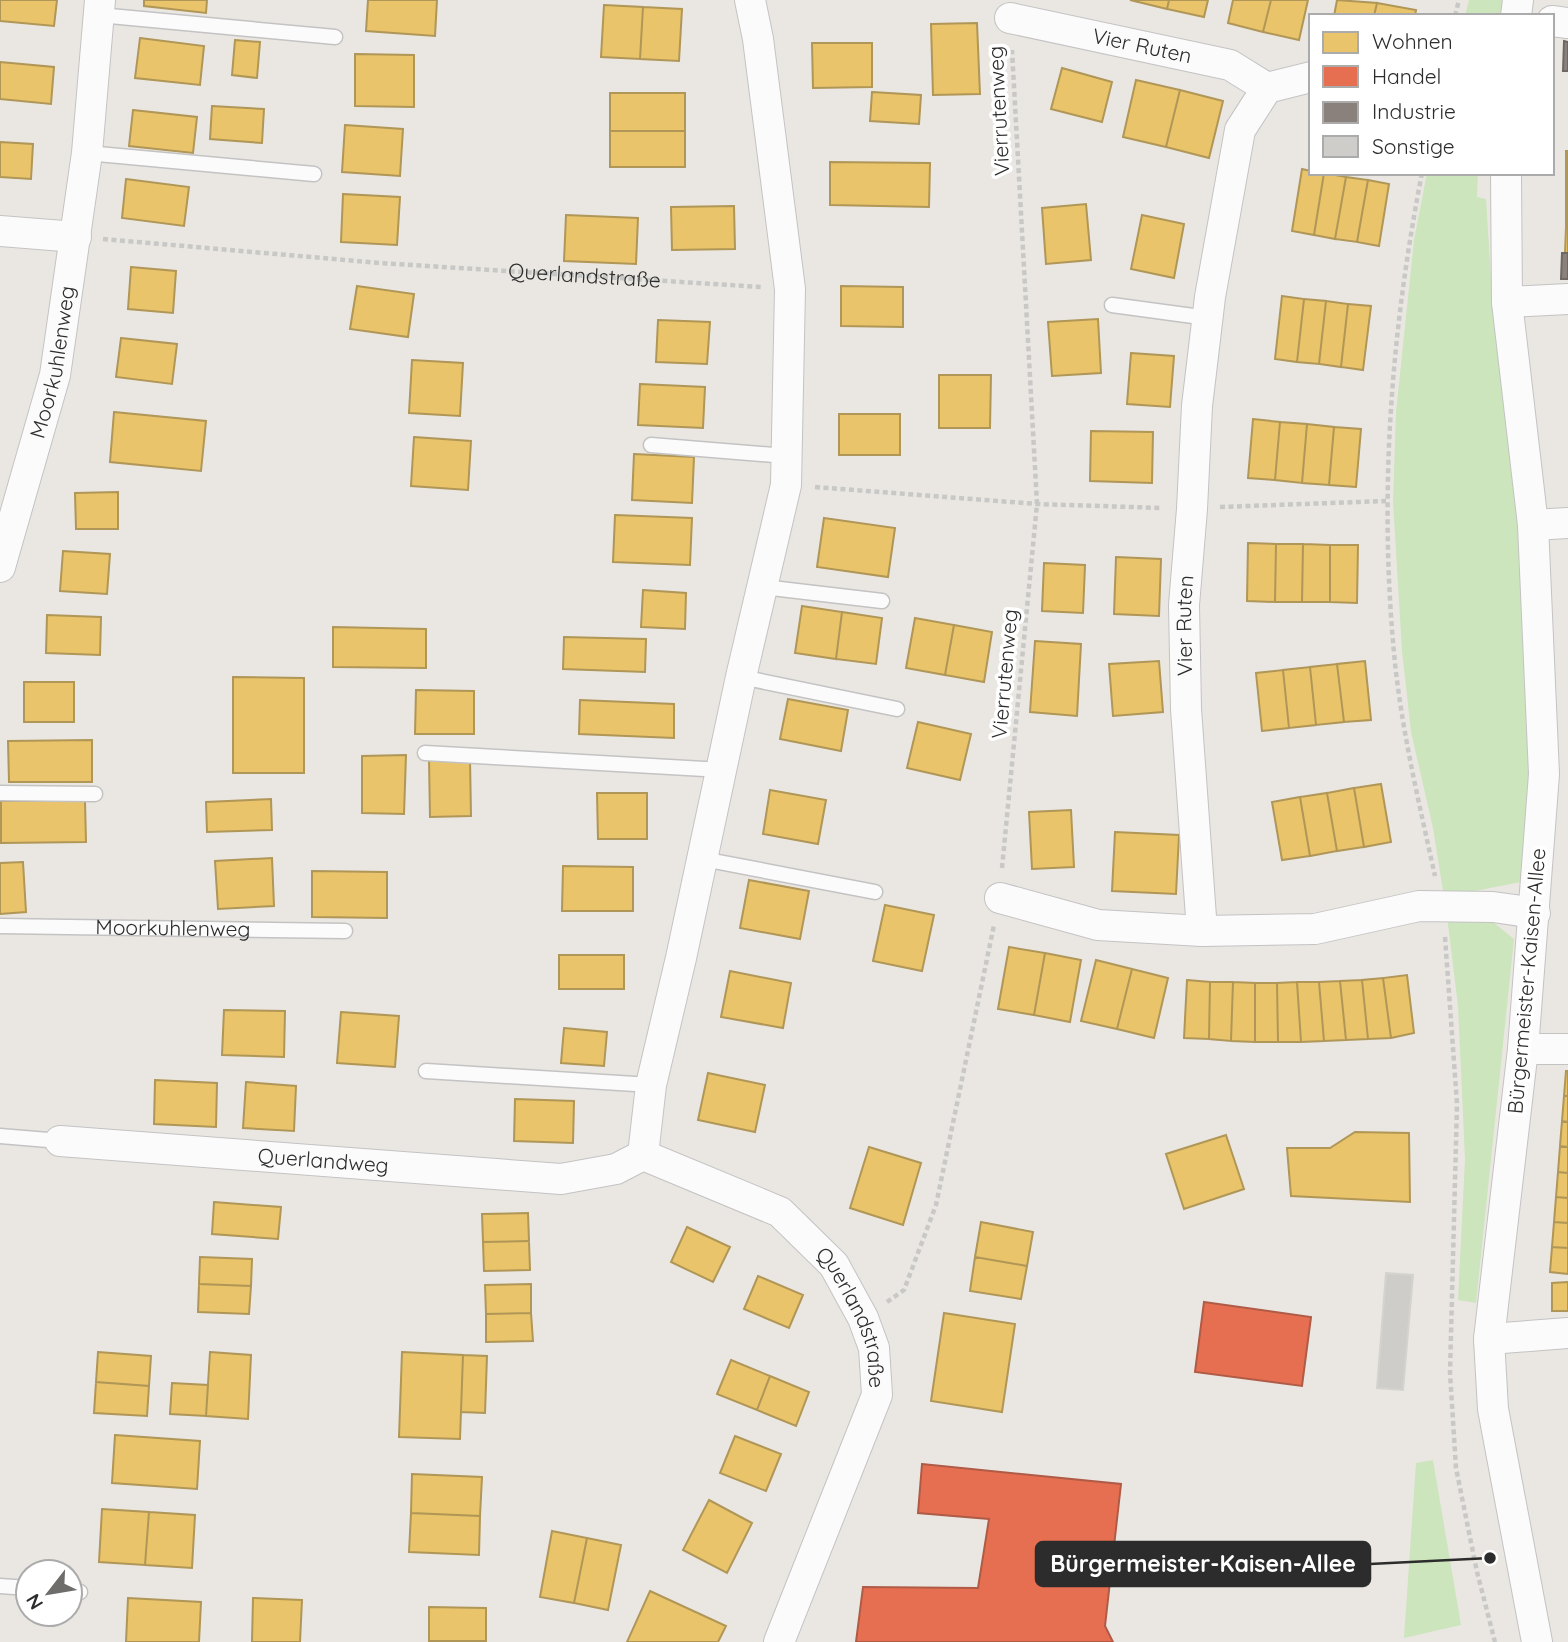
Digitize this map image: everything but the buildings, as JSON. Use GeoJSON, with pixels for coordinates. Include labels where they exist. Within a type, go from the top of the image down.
{"type":"FeatureCollection","features":[{"type":"Feature","properties":{"kind":"street"},"geometry":{"type":"LineString","coordinates":[[643,1155],[651,1084],[763,587],[786,471],[790,289],[758,39],[750,0]]}},
{"type":"Feature","properties":{"kind":"street","name":"Moorkuhlenweg"},"geometry":{"type":"LineString","coordinates":[[0,567],[55,375],[87,153],[99,8]]}},
{"type":"Feature","properties":{"kind":"street","name":"Vier Ruten"},"geometry":{"type":"LineString","coordinates":[[1010,18],[1230,65],[1267,88],[1240,130],[1208,318],[1197,406],[1184,605],[1186,696],[1202,931]]}},
{"type":"Feature","properties":{"kind":"street"},"geometry":{"type":"LineString","coordinates":[[1267,88],[1309,78]]}},
{"type":"Feature","properties":{"kind":"street","name":"Bürgermeister-Kaisen-Allee"},"geometry":{"type":"LineString","coordinates":[[1506,175],[1507,302],[1533,525],[1556,774],[1535,913],[1523,1049],[1489,1339],[1498,1443],[1537,1642]]}},
{"type":"Feature","properties":{"kind":"street"},"geometry":{"type":"LineString","coordinates":[[0,231],[76,237]]}},
{"type":"Feature","properties":{"kind":"street"},"geometry":{"type":"LineString","coordinates":[[1507,302],[1568,299]]}},
{"type":"Feature","properties":{"kind":"street"},"geometry":{"type":"LineString","coordinates":[[1533,525],[1568,523]]}},
{"type":"Feature","properties":{"kind":"street"},"geometry":{"type":"LineString","coordinates":[[1000,898],[1098,925],[1202,931],[1315,929],[1419,906],[1493,907],[1535,913]]}},
{"type":"Feature","properties":{"kind":"street"},"geometry":{"type":"LineString","coordinates":[[1523,1049],[1568,1049]]}},
{"type":"Feature","properties":{"kind":"street","name":"Querlandweg"},"geometry":{"type":"LineString","coordinates":[[60,1141],[561,1179],[616,1168],[643,1155]]}},
{"type":"Feature","properties":{"kind":"street","name":"Querlandstraße"},"geometry":{"type":"LineString","coordinates":[[643,1155],[780,1212],[834,1265],[863,1318],[874,1349],[877,1395],[779,1642]]}},
{"type":"Feature","properties":{"kind":"street"},"geometry":{"type":"LineString","coordinates":[[1489,1339],[1568,1333]]}},
{"type":"Feature","properties":{"kind":"lane","name":"Moorkuhlenweg"},"geometry":{"type":"LineString","coordinates":[[99,8],[335,37]]}},
{"type":"Feature","properties":{"kind":"lane"},"geometry":{"type":"LineString","coordinates":[[87,153],[314,174]]}},
{"type":"Feature","properties":{"kind":"lane"},"geometry":{"type":"LineString","coordinates":[[1112,305],[1208,318]]}},
{"type":"Feature","properties":{"kind":"lane"},"geometry":{"type":"LineString","coordinates":[[651,445],[786,471]]}},
{"type":"Feature","properties":{"kind":"lane"},"geometry":{"type":"LineString","coordinates":[[763,587],[883,601]]}},
{"type":"Feature","properties":{"kind":"lane"},"geometry":{"type":"LineString","coordinates":[[741,677],[897,709]]}},
{"type":"Feature","properties":{"kind":"lane"},"geometry":{"type":"LineString","coordinates":[[425,752],[722,770]]}},
{"type":"Feature","properties":{"kind":"lane"},"geometry":{"type":"LineString","coordinates":[[0,793],[94,794]]}},
{"type":"Feature","properties":{"kind":"lane"},"geometry":{"type":"LineString","coordinates":[[703,859],[875,892]]}},
{"type":"Feature","properties":{"kind":"lane","name":"Moorkuhlenweg"},"geometry":{"type":"LineString","coordinates":[[0,926],[345,932]]}},
{"type":"Feature","properties":{"kind":"lane"},"geometry":{"type":"LineString","coordinates":[[426,1071],[651,1084]]}},
{"type":"Feature","properties":{"kind":"lane","name":"Querlandweg"},"geometry":{"type":"LineString","coordinates":[[0,1136],[60,1141]]}},
{"type":"Feature","properties":{"kind":"path","name":"Vierrutenweg"},"geometry":{"type":"LineString","coordinates":[[863,1318],[904,1290],[936,1205],[1000,898],[1037,504],[1010,18]]}},
{"type":"Feature","properties":{"kind":"path"},"geometry":{"type":"LineString","coordinates":[[1422,175],[1409,238],[1396,334],[1386,501],[1394,654],[1410,752],[1441,906],[1450,980],[1457,1104],[1450,1373],[1456,1468],[1477,1572],[1495,1642]]}},
{"type":"Feature","properties":{"kind":"path","name":"Querlandstraße"},"geometry":{"type":"LineString","coordinates":[[76,237],[380,263],[790,289]]}},
{"type":"Feature","properties":{"kind":"path"},"geometry":{"type":"LineString","coordinates":[[786,471],[1037,504],[1192,509],[1386,501]]}},
{"type":"Feature","properties":{"kind":"green space"},"geometry":{"type":"Polygon","coordinates":[[[1469,0],[1502,0],[1500,14],[1466,14],[1469,0]]]}},
{"type":"Feature","properties":{"kind":"green space"},"geometry":{"type":"Polygon","coordinates":[[[1427,175],[1478,175],[1477,197],[1486,199],[1493,311],[1520,535],[1531,775],[1521,882],[1444,897],[1433,828],[1411,732],[1402,651],[1393,502],[1396,412],[1414,240],[1427,175]]]}},
{"type":"Feature","properties":{"kind":"green space"},"geometry":{"type":"Polygon","coordinates":[[[1447,916],[1493,922],[1514,939],[1476,1303],[1458,1300],[1465,1159],[1458,1006],[1447,916]]]}},
{"type":"Feature","properties":{"kind":"green space"},"geometry":{"type":"Polygon","coordinates":[[[1433,1460],[1461,1625],[1404,1638],[1416,1463],[1433,1460]]]}},
{"type":"Feature","properties":{"kind":"place","name":"Bürgermeister-Kaisen-Allee"},"geometry":{"type":"Point","coordinates":[1490,1558]}}]}
